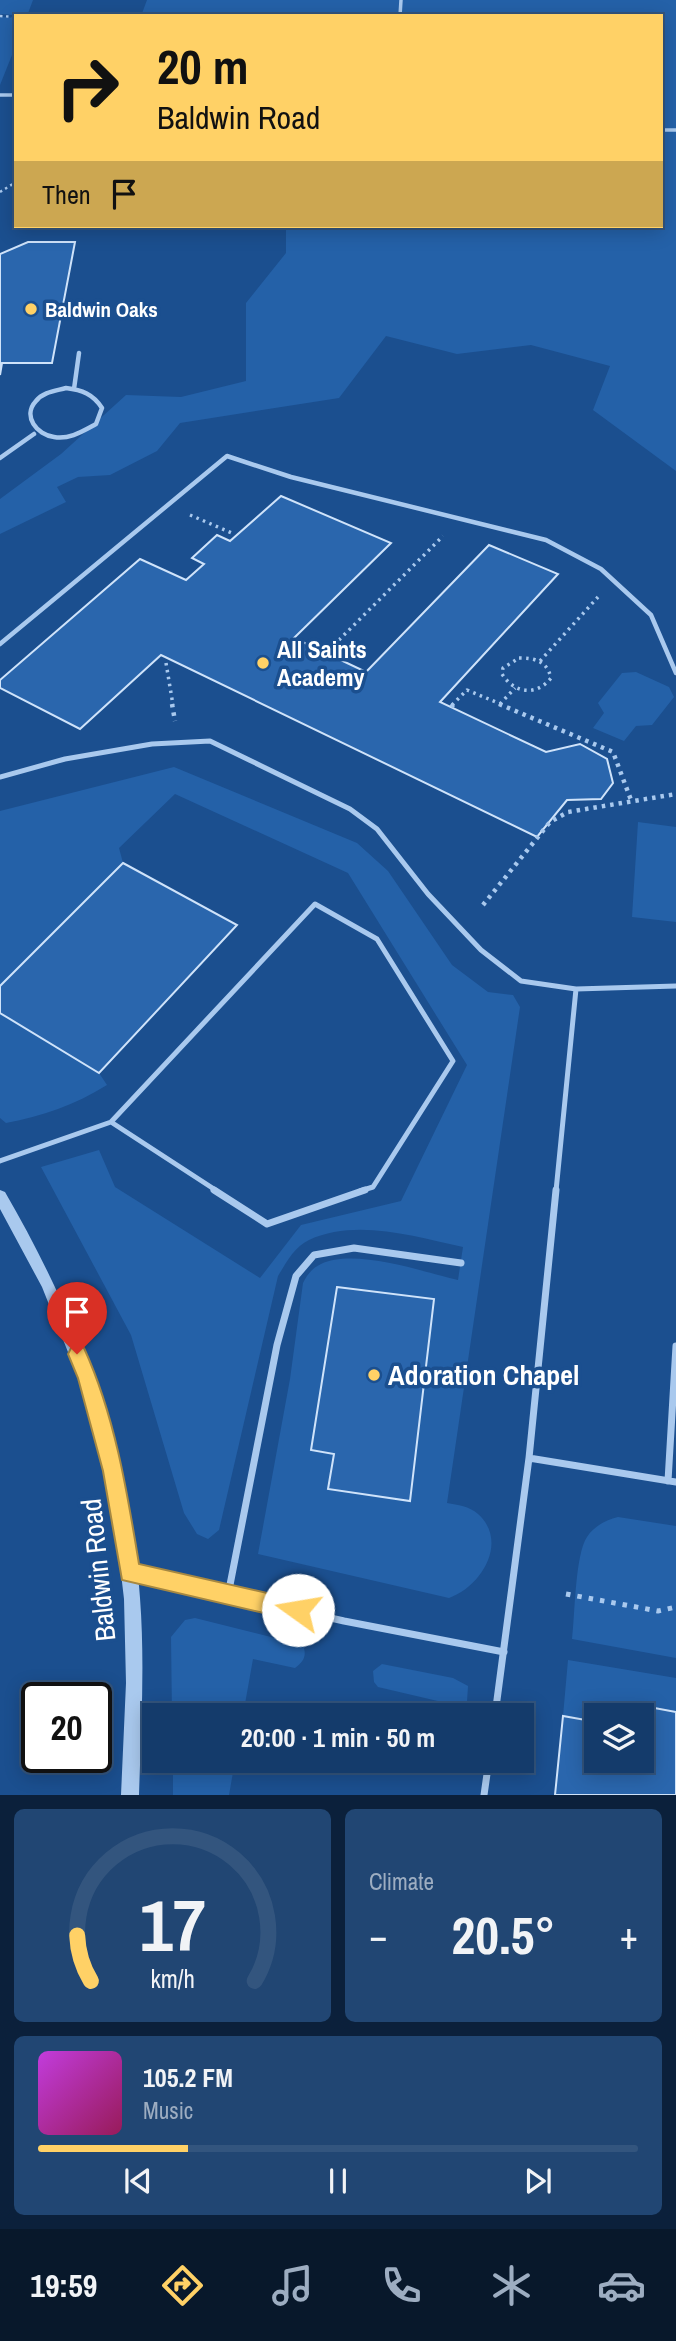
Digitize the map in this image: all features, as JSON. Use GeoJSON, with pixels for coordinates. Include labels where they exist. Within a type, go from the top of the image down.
{"type":"FeatureCollection","features":[{"type":"Feature","properties":{"kind":"street","name":"Baldwin Road"},"geometry":{"type":"LineString","coordinates":[[0,1196],[47,1281],[88,1378],[113,1471],[130,1572],[135,1685],[130,1795]]}},
{"type":"Feature","properties":{"kind":"lane"},"geometry":{"type":"LineString","coordinates":[[74,389],[79,353]]}},
{"type":"Feature","properties":{"kind":"lane"},"geometry":{"type":"LineString","coordinates":[[25,428],[34,434],[47,437],[67,437],[86,431],[96,424],[102,408],[98,400],[90,394],[74,389],[53,389],[29,398]]}},
{"type":"Feature","properties":{"kind":"lane"},"geometry":{"type":"LineString","coordinates":[[0,458],[34,434]]}},
{"type":"Feature","properties":{"kind":"lane"},"geometry":{"type":"LineString","coordinates":[[0,644],[227,456],[291,477],[546,540],[601,569],[651,615],[676,673]]}},
{"type":"Feature","properties":{"kind":"lane"},"geometry":{"type":"LineString","coordinates":[[0,777],[65,760],[152,744],[210,741],[349,809],[377,829],[428,894],[481,950],[521,981],[576,989],[676,986]]}},
{"type":"Feature","properties":{"kind":"lane"},"geometry":{"type":"LineString","coordinates":[[0,1161],[111,1122],[315,904],[377,939],[453,1061],[373,1187],[267,1224],[111,1122]]}},
{"type":"Feature","properties":{"kind":"lane"},"geometry":{"type":"LineString","coordinates":[[497,1703],[529,1458],[576,989]]}},
{"type":"Feature","properties":{"kind":"lane"},"geometry":{"type":"LineString","coordinates":[[228,1595],[276,1345],[296,1276],[314,1255],[354,1248],[461,1263]]}},
{"type":"Feature","properties":{"kind":"lane"},"geometry":{"type":"LineString","coordinates":[[529,1458],[672,1481],[676,1346]]}},
{"type":"Feature","properties":{"kind":"lane"},"geometry":{"type":"LineString","coordinates":[[130,1572],[504,1652]]}},
{"type":"Feature","properties":{"kind":"lane"},"geometry":{"type":"LineString","coordinates":[[484,1795],[487,1773]]}},
{"type":"Feature","properties":{"kind":"path"},"geometry":{"type":"LineString","coordinates":[[167,505],[232,533]]}},
{"type":"Feature","properties":{"kind":"path"},"geometry":{"type":"LineString","coordinates":[[334,645],[442,539],[449,515]]}},
{"type":"Feature","properties":{"kind":"path"},"geometry":{"type":"LineString","coordinates":[[540,661],[614,580]]}},
{"type":"Feature","properties":{"kind":"path"},"geometry":{"type":"LineString","coordinates":[[519,658],[540,661],[550,672],[548,682],[537,690],[516,688],[508,684],[502,674],[507,663],[519,658]]}},
{"type":"Feature","properties":{"kind":"path"},"geometry":{"type":"LineString","coordinates":[[166,663],[176,726]]}},
{"type":"Feature","properties":{"kind":"path"},"geometry":{"type":"LineString","coordinates":[[500,704],[516,688]]}},
{"type":"Feature","properties":{"kind":"path"},"geometry":{"type":"LineString","coordinates":[[451,707],[467,690],[613,752],[631,800]]}},
{"type":"Feature","properties":{"kind":"path"},"geometry":{"type":"LineString","coordinates":[[483,905],[550,822],[568,812],[676,794]]}},
{"type":"Feature","properties":{"kind":"path"},"geometry":{"type":"LineString","coordinates":[[566,1594],[658,1611],[676,1607]]}},
{"type":"Feature","properties":{"kind":"shaded area"},"geometry":{"type":"Polygon","coordinates":[[[0,0],[33,0],[28,14],[0,14],[0,0]]]}},
{"type":"Feature","properties":{"kind":"shaded area"},"geometry":{"type":"Polygon","coordinates":[[[147,0],[676,0],[676,471],[593,410],[610,366],[531,345],[457,354],[386,336],[339,398],[180,423],[157,451],[110,475],[78,477],[57,487],[66,502],[0,534],[0,499],[61,454],[126,395],[181,397],[246,381],[246,303],[286,253],[286,228],[663,228],[663,14],[142,14],[147,0]]]}},
{"type":"Feature","properties":{"kind":"shaded area"},"geometry":{"type":"Polygon","coordinates":[[[0,17],[14,18],[14,50],[0,85],[0,17]]]}},
{"type":"Feature","properties":{"kind":"shaded area"},"geometry":{"type":"Polygon","coordinates":[[[636,672],[669,687],[674,697],[652,725],[636,726],[624,741],[593,728],[604,713],[598,703],[622,673],[636,672]]]}},
{"type":"Feature","properties":{"kind":"shaded area"},"geometry":{"type":"Polygon","coordinates":[[[174,767],[357,843],[388,871],[452,965],[488,992],[513,995],[520,1007],[447,1503],[478,1514],[487,1525],[491,1550],[480,1574],[461,1592],[449,1598],[258,1554],[306,1277],[321,1264],[352,1259],[389,1263],[458,1280],[463,1247],[386,1232],[347,1230],[309,1240],[295,1251],[278,1276],[219,1530],[208,1539],[197,1534],[184,1513],[131,1335],[41,1167],[99,1150],[115,1187],[260,1278],[301,1225],[401,1201],[467,1065],[348,873],[175,794],[119,848],[123,863],[0,986],[0,811],[174,767]]]}},
{"type":"Feature","properties":{"kind":"shaded area"},"geometry":{"type":"Polygon","coordinates":[[[638,822],[676,827],[676,922],[632,917],[638,822]]]}},
{"type":"Feature","properties":{"kind":"shaded area"},"geometry":{"type":"Polygon","coordinates":[[[0,1013],[99,1073],[107,1085],[58,1109],[6,1123],[0,1118],[0,1013]]]}},
{"type":"Feature","properties":{"kind":"shaded area"},"geometry":{"type":"Polygon","coordinates":[[[618,1517],[676,1526],[676,1658],[572,1639],[583,1546],[587,1537],[597,1527],[618,1517]]]}},
{"type":"Feature","properties":{"kind":"shaded area"},"geometry":{"type":"Polygon","coordinates":[[[195,1618],[303,1645],[304,1658],[295,1668],[253,1659],[245,1703],[172,1703],[171,1637],[185,1620],[195,1618]]]}},
{"type":"Feature","properties":{"kind":"shaded area"},"geometry":{"type":"Polygon","coordinates":[[[568,1660],[676,1678],[676,1712],[654,1713],[654,1703],[584,1703],[584,1720],[563,1716],[568,1660]]]}},
{"type":"Feature","properties":{"kind":"shaded area"},"geometry":{"type":"Polygon","coordinates":[[[382,1664],[453,1678],[468,1686],[467,1702],[446,1703],[378,1687],[374,1682],[373,1671],[382,1664]]]}},
{"type":"Feature","properties":{"kind":"shaded area"},"geometry":{"type":"Polygon","coordinates":[[[173,1773],[233,1773],[229,1795],[173,1795],[173,1773]]]}},
{"type":"Feature","properties":{"kind":"building","name":"Baldwin Oaks"},"geometry":{"type":"Polygon","coordinates":[[[28,242],[75,242],[52,363],[2,363],[0,375],[0,254],[28,242]]]}},
{"type":"Feature","properties":{"kind":"building","name":"All Saints Academy"},"geometry":{"type":"Polygon","coordinates":[[[281,496],[391,543],[294,638],[366,672],[489,545],[558,574],[440,702],[546,752],[580,744],[607,759],[613,783],[601,799],[567,800],[537,837],[161,655],[80,729],[0,688],[0,680],[140,559],[186,580],[204,564],[192,558],[217,535],[230,541],[281,496]]]}},
{"type":"Feature","properties":{"kind":"building"},"geometry":{"type":"Polygon","coordinates":[[[123,863],[237,925],[99,1073],[0,1013],[0,986],[123,863]]]}},
{"type":"Feature","properties":{"kind":"building","name":"Adoration Chapel"},"geometry":{"type":"Polygon","coordinates":[[[337,1287],[434,1299],[410,1501],[328,1489],[334,1454],[311,1450],[337,1287]]]}},
{"type":"Feature","properties":{"kind":"building"},"geometry":{"type":"Polygon","coordinates":[[[654,1708],[676,1712],[676,1795],[555,1795],[563,1716],[584,1720],[584,1773],[654,1773],[654,1708]]]}},
{"type":"Feature","properties":{"kind":"place","name":"Baldwin Oaks"},"geometry":{"type":"Point","coordinates":[31,309]}},
{"type":"Feature","properties":{"kind":"place","name":"All Saints Academy"},"geometry":{"type":"Point","coordinates":[263,663]}},
{"type":"Feature","properties":{"kind":"place","name":"Adoration Chapel"},"geometry":{"type":"Point","coordinates":[374,1375]}},
{"type":"Feature","properties":{"kind":"route"},"geometry":{"type":"LineString","coordinates":[[77,1354],[88,1378],[113,1471],[130,1572],[298,1610]]}}]}
